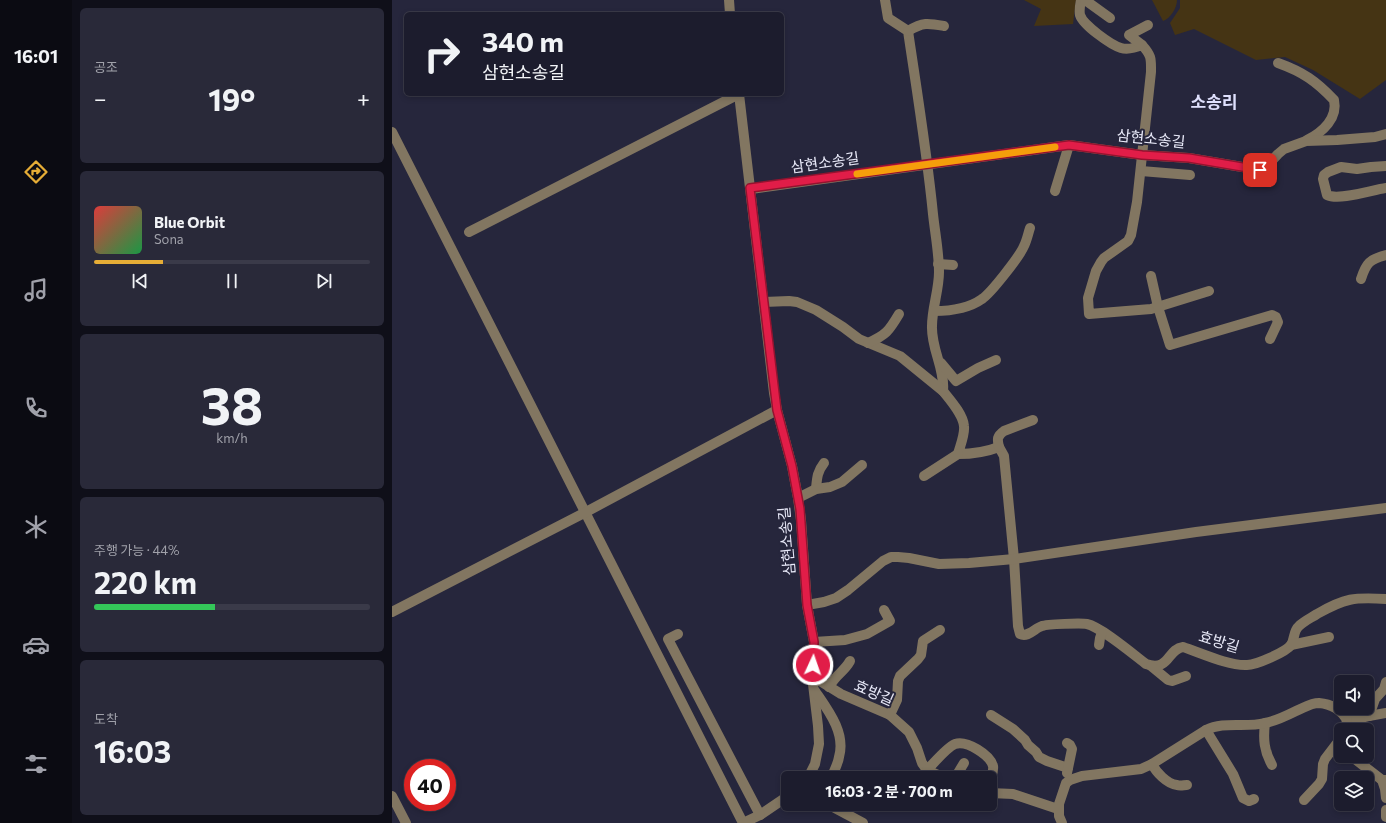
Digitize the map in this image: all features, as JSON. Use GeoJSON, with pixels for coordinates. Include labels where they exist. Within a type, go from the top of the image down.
{"type":"FeatureCollection","features":[{"type":"Feature","properties":{"kind":"street"},"geometry":{"type":"LineString","coordinates":[[729,0],[730,12]]}},
{"type":"Feature","properties":{"kind":"street"},"geometry":{"type":"LineString","coordinates":[[885,0],[888,18],[908,31],[927,164],[938,264],[938,286],[932,325],[932,337],[944,378],[943,391]]}},
{"type":"Feature","properties":{"kind":"street"},"geometry":{"type":"LineString","coordinates":[[1081,0],[1080,16],[1092,29],[1121,48],[1134,49],[1142,45]]}},
{"type":"Feature","properties":{"kind":"street"},"geometry":{"type":"LineString","coordinates":[[1085,0],[1110,18]]}},
{"type":"Feature","properties":{"kind":"street"},"geometry":{"type":"LineString","coordinates":[[908,31],[925,23],[944,26]]}},
{"type":"Feature","properties":{"kind":"street"},"geometry":{"type":"LineString","coordinates":[[1148,25],[1129,35],[1142,45],[1149,53],[1151,58],[1151,72],[1141,171],[1131,235],[1128,241],[1100,262],[1088,298],[1089,314],[1151,309],[1209,291]]}},
{"type":"Feature","properties":{"kind":"street"},"geometry":{"type":"LineString","coordinates":[[1278,63],[1309,77],[1334,100],[1335,105],[1333,115],[1328,124],[1306,141]]}},
{"type":"Feature","properties":{"kind":"street"},"geometry":{"type":"LineString","coordinates":[[469,232],[735,96]]}},
{"type":"Feature","properties":{"kind":"street","name":"삼현소송길"},"geometry":{"type":"LineString","coordinates":[[739,96],[777,410],[792,466],[801,520],[807,605],[814,642],[812,676],[819,744],[815,764],[812,771]]}},
{"type":"Feature","properties":{"kind":"street"},"geometry":{"type":"LineString","coordinates":[[392,132],[743,823],[760,815],[781,801]]}},
{"type":"Feature","properties":{"kind":"street","name":"삼현소송길"},"geometry":{"type":"LineString","coordinates":[[750,188],[1069,145],[1142,155],[1189,158],[1260,170],[1266,168],[1284,149],[1306,141],[1375,137],[1386,134]]}},
{"type":"Feature","properties":{"kind":"street"},"geometry":{"type":"LineString","coordinates":[[1055,192],[1069,145]]}},
{"type":"Feature","properties":{"kind":"street"},"geometry":{"type":"LineString","coordinates":[[1386,166],[1357,169],[1341,167],[1328,172],[1324,175],[1323,179],[1327,195],[1331,197],[1340,197],[1386,188]]}},
{"type":"Feature","properties":{"kind":"street"},"geometry":{"type":"LineString","coordinates":[[1141,171],[1190,175]]}},
{"type":"Feature","properties":{"kind":"street"},"geometry":{"type":"LineString","coordinates":[[934,311],[961,308],[982,299],[1018,256],[1024,246],[1030,228]]}},
{"type":"Feature","properties":{"kind":"street"},"geometry":{"type":"LineString","coordinates":[[1361,279],[1365,267],[1370,261],[1386,255]]}},
{"type":"Feature","properties":{"kind":"street"},"geometry":{"type":"LineString","coordinates":[[938,264],[953,265]]}},
{"type":"Feature","properties":{"kind":"street"},"geometry":{"type":"LineString","coordinates":[[1151,276],[1158,306],[1170,345],[1272,316],[1276,317],[1278,322],[1270,339]]}},
{"type":"Feature","properties":{"kind":"street"},"geometry":{"type":"LineString","coordinates":[[764,302],[789,301],[807,306],[843,327],[859,340],[900,356],[943,391],[954,404],[965,427],[958,454]]}},
{"type":"Feature","properties":{"kind":"street"},"geometry":{"type":"LineString","coordinates":[[868,343],[885,335],[900,314]]}},
{"type":"Feature","properties":{"kind":"street"},"geometry":{"type":"LineString","coordinates":[[939,360],[956,381],[978,368],[996,360]]}},
{"type":"Feature","properties":{"kind":"street"},"geometry":{"type":"LineString","coordinates":[[392,612],[586,512],[777,410]]}},
{"type":"Feature","properties":{"kind":"street"},"geometry":{"type":"LineString","coordinates":[[1033,420],[1004,431],[1000,434],[998,441],[999,447],[1004,456],[1014,559],[1018,626],[1020,634],[1023,636],[1027,635],[1037,628],[1045,625],[1083,623],[1095,627],[1146,664],[1151,666],[1168,680],[1172,681],[1186,676]]}},
{"type":"Feature","properties":{"kind":"street"},"geometry":{"type":"LineString","coordinates":[[924,476],[958,454],[970,454],[999,447]]}},
{"type":"Feature","properties":{"kind":"street"},"geometry":{"type":"LineString","coordinates":[[816,489],[818,470],[824,463]]}},
{"type":"Feature","properties":{"kind":"street"},"geometry":{"type":"LineString","coordinates":[[798,498],[816,489],[830,487],[842,482],[862,465]]}},
{"type":"Feature","properties":{"kind":"street"},"geometry":{"type":"LineString","coordinates":[[807,605],[836,598],[883,561],[891,557],[898,556],[939,564],[1014,559],[1196,532],[1386,508]]}},
{"type":"Feature","properties":{"kind":"street"},"geometry":{"type":"LineString","coordinates":[[1329,637],[1291,644],[1294,633],[1301,624],[1336,604],[1357,598],[1386,599]]}},
{"type":"Feature","properties":{"kind":"street"},"geometry":{"type":"LineString","coordinates":[[814,642],[845,640],[867,634],[890,621],[884,610]]}},
{"type":"Feature","properties":{"kind":"street"},"geometry":{"type":"LineString","coordinates":[[890,715],[897,700],[898,681],[900,676],[921,655],[923,641],[940,630]]}},
{"type":"Feature","properties":{"kind":"street"},"geometry":{"type":"LineString","coordinates":[[1099,645],[1102,632]]}},
{"type":"Feature","properties":{"kind":"street"},"geometry":{"type":"LineString","coordinates":[[678,634],[668,638],[760,815]]}},
{"type":"Feature","properties":{"kind":"street","name":"효방길"},"geometry":{"type":"LineString","coordinates":[[1151,666],[1158,666],[1162,664],[1176,650],[1183,647],[1233,664],[1255,664],[1286,650],[1291,644]]}},
{"type":"Feature","properties":{"kind":"street"},"geometry":{"type":"LineString","coordinates":[[829,687],[833,679],[839,672],[846,668],[850,661]]}},
{"type":"Feature","properties":{"kind":"street","name":"효방길"},"geometry":{"type":"LineString","coordinates":[[812,676],[841,694],[890,715],[909,732],[922,763],[928,770]]}},
{"type":"Feature","properties":{"kind":"street"},"geometry":{"type":"LineString","coordinates":[[1369,716],[1376,699],[1384,689],[1386,682]]}},
{"type":"Feature","properties":{"kind":"street"},"geometry":{"type":"LineString","coordinates":[[814,689],[828,711],[840,736],[840,757],[834,771]]}},
{"type":"Feature","properties":{"kind":"street"},"geometry":{"type":"LineString","coordinates":[[1066,783],[1082,776],[1135,771],[1152,764],[1206,730],[1215,726],[1264,724],[1284,717],[1305,706],[1317,703],[1330,705],[1337,708],[1342,713],[1345,723]]}},
{"type":"Feature","properties":{"kind":"street"},"geometry":{"type":"LineString","coordinates":[[1349,723],[1354,720],[1386,713]]}},
{"type":"Feature","properties":{"kind":"street"},"geometry":{"type":"LineString","coordinates":[[991,715],[1013,729],[1039,756],[1047,761],[1068,768]]}},
{"type":"Feature","properties":{"kind":"street"},"geometry":{"type":"LineString","coordinates":[[1264,724],[1263,739],[1272,765]]}},
{"type":"Feature","properties":{"kind":"street"},"geometry":{"type":"LineString","coordinates":[[1206,730],[1233,774],[1243,798],[1249,801],[1254,799]]}},
{"type":"Feature","properties":{"kind":"street"},"geometry":{"type":"LineString","coordinates":[[928,770],[955,744],[962,743],[970,745],[985,755],[991,762],[993,771]]}},
{"type":"Feature","properties":{"kind":"street"},"geometry":{"type":"LineString","coordinates":[[1062,823],[1058,809],[1066,783],[1072,749],[1067,743]]}},
{"type":"Feature","properties":{"kind":"street"},"geometry":{"type":"LineString","coordinates":[[1304,800],[1322,779],[1323,764],[1334,747]]}},
{"type":"Feature","properties":{"kind":"street"},"geometry":{"type":"LineString","coordinates":[[959,771],[964,763]]}},
{"type":"Feature","properties":{"kind":"street"},"geometry":{"type":"LineString","coordinates":[[1362,763],[1382,776],[1386,798]]}},
{"type":"Feature","properties":{"kind":"street"},"geometry":{"type":"LineString","coordinates":[[1152,764],[1168,782],[1176,786],[1187,785]]}},
{"type":"Feature","properties":{"kind":"street"},"geometry":{"type":"LineString","coordinates":[[997,793],[1013,794],[1058,809]]}},
{"type":"Feature","properties":{"kind":"street"},"geometry":{"type":"LineString","coordinates":[[392,796],[406,823]]}},
{"type":"Feature","properties":{"kind":"street"},"geometry":{"type":"LineString","coordinates":[[1386,810],[1386,817]]}},
{"type":"Feature","properties":{"kind":"street"},"geometry":{"type":"LineString","coordinates":[[841,811],[863,823]]}},
{"type":"Feature","properties":{"kind":"shaded area"},"geometry":{"type":"Polygon","coordinates":[[[1024,0],[1076,0],[1073,24],[1034,26],[1041,9],[1024,0]]]}},
{"type":"Feature","properties":{"kind":"shaded area"},"geometry":{"type":"Polygon","coordinates":[[[1152,0],[1177,0],[1173,13],[1163,21],[1152,0]]]}},
{"type":"Feature","properties":{"kind":"shaded area"},"geometry":{"type":"Polygon","coordinates":[[[1180,0],[1386,0],[1386,80],[1360,99],[1313,70],[1285,57],[1256,60],[1194,29],[1175,35],[1170,23],[1180,8],[1180,0]]]}},
{"type":"Feature","properties":{"kind":"slow traffic"},"geometry":{"type":"LineString","coordinates":[[857,174],[1055,147]]}},
{"type":"Feature","properties":{"kind":"district","name":"소송리"},"geometry":{"type":"Point","coordinates":[1214,102]}},
{"type":"Feature","properties":{"kind":"route"},"geometry":{"type":"LineString","coordinates":[[813,665],[814,642],[807,605],[800,509],[792,466],[774,393],[750,188],[1069,145],[1142,155],[1189,158],[1260,170]]}}]}
